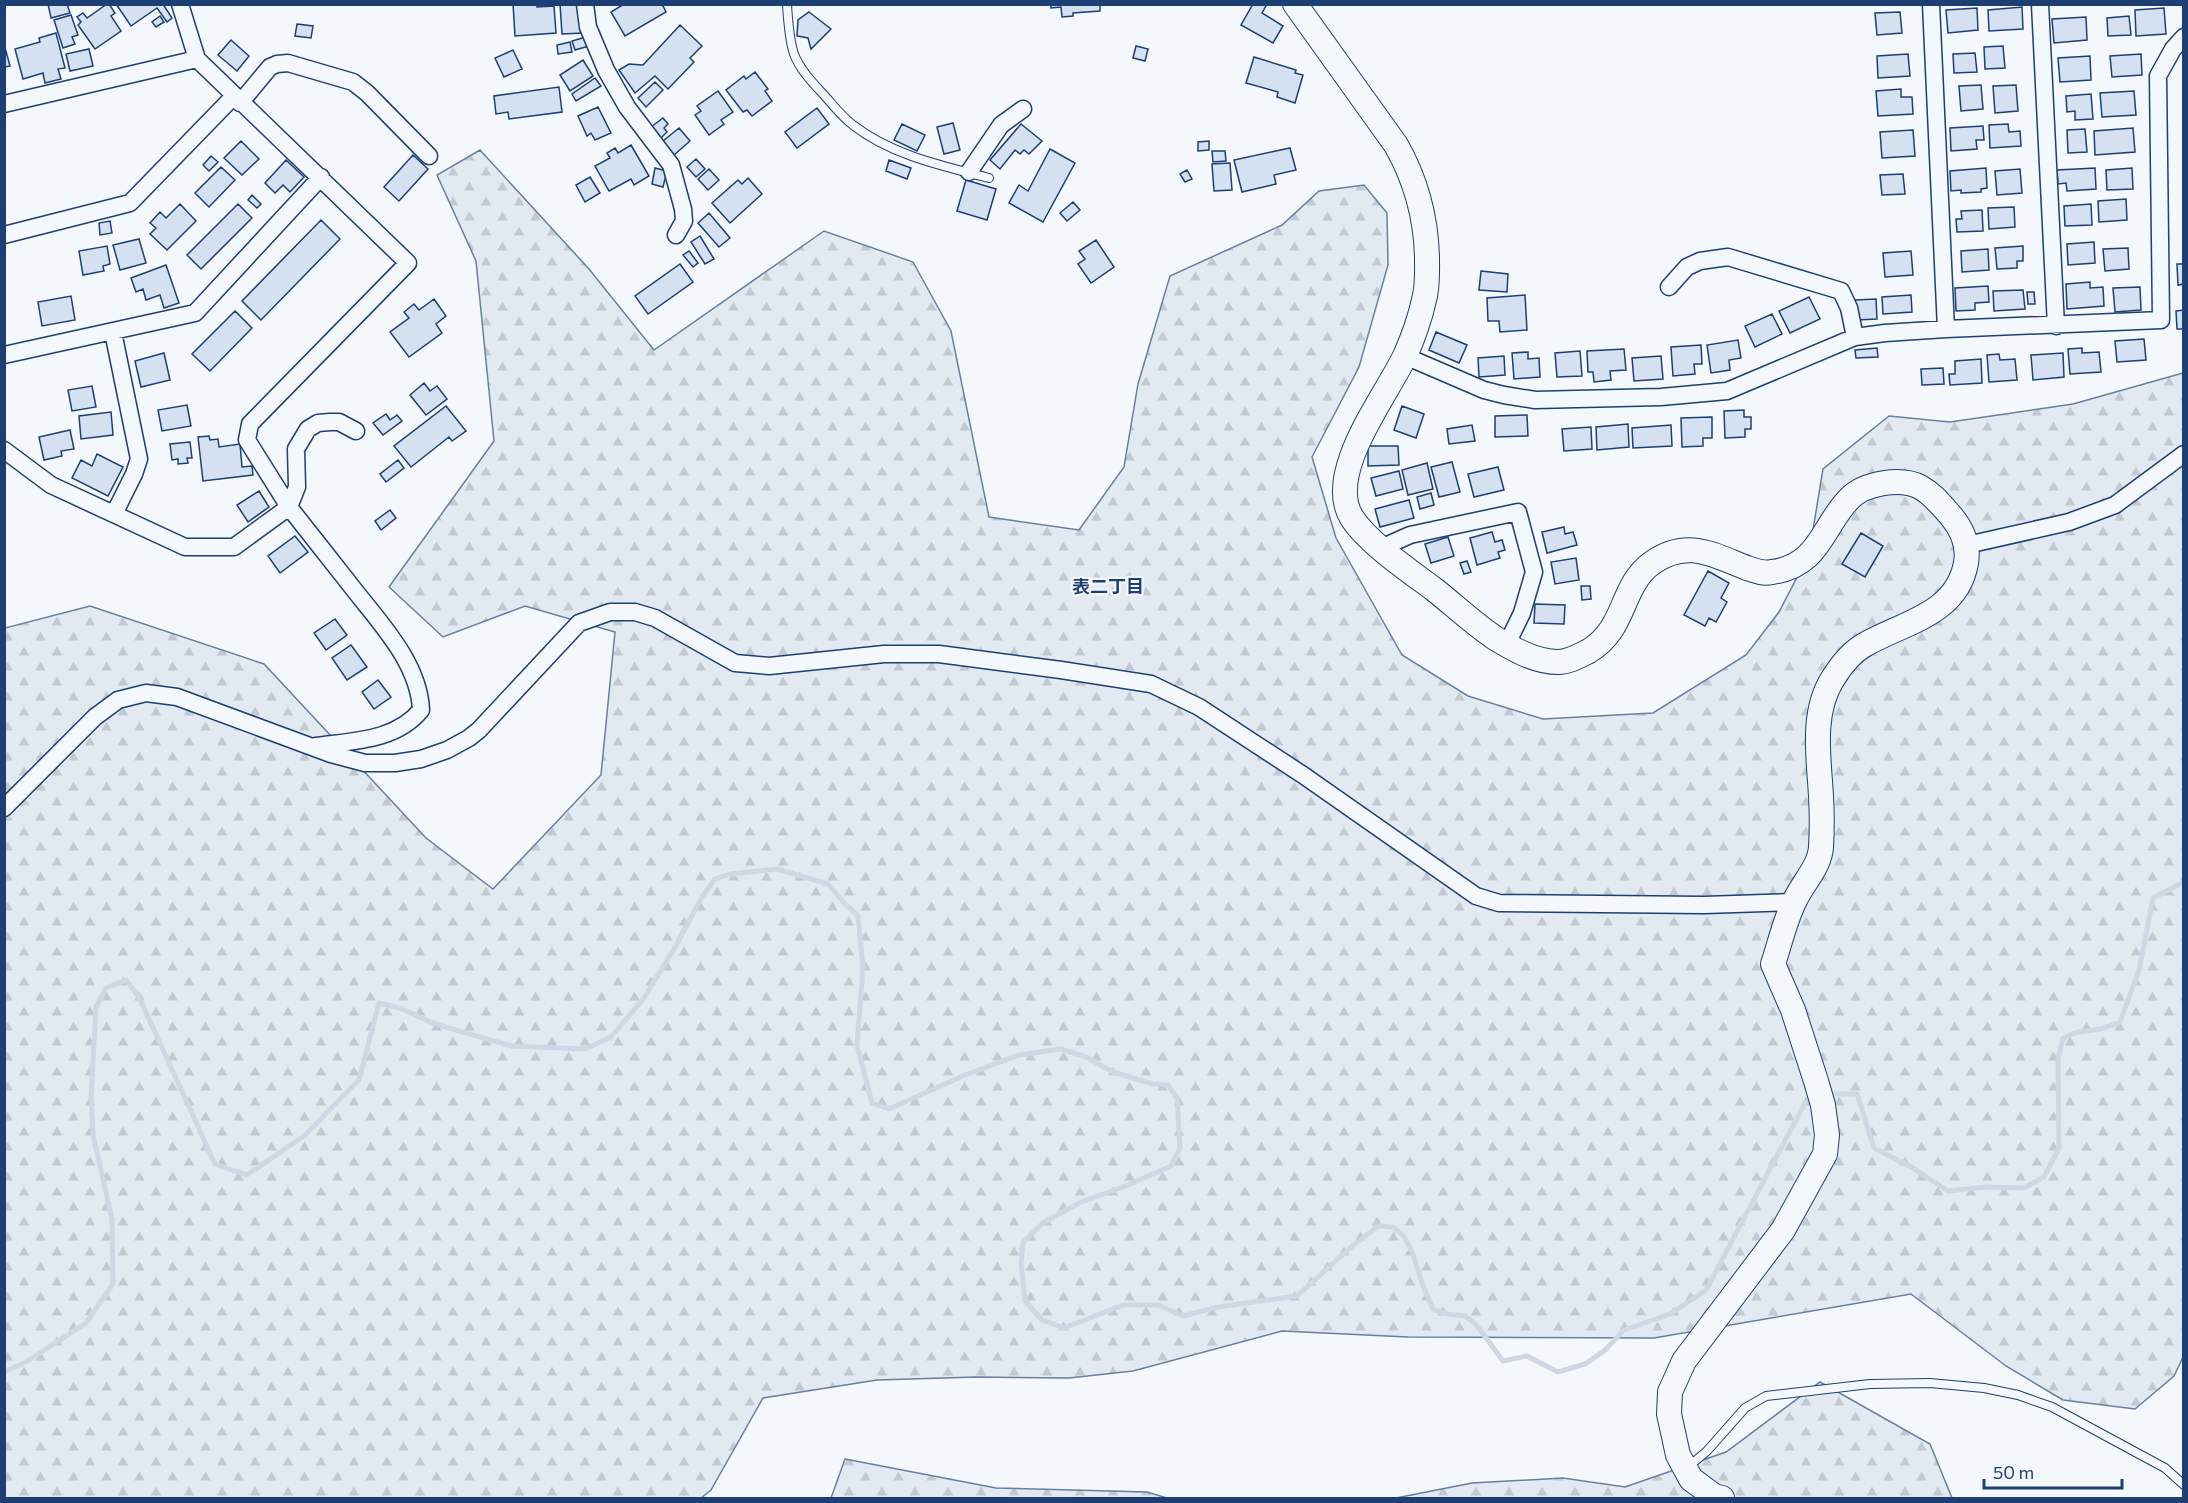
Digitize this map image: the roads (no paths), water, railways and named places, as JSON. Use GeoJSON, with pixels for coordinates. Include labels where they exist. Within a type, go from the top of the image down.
{"type":"FeatureCollection","features":[{"type":"Feature","properties":{"kind":"street"},"geometry":{"type":"LineString","coordinates":[[180,4],[197,59],[408,263],[250,424],[247,440],[289,507],[396,644],[413,675],[420,694],[421,710],[411,723],[396,731],[365,739],[312,746]]}},
{"type":"Feature","properties":{"kind":"street"},"geometry":{"type":"LineString","coordinates":[[585,4],[588,27],[606,70],[627,107],[670,165],[683,209],[684,222],[676,235]]}},
{"type":"Feature","properties":{"kind":"street"},"geometry":{"type":"LineString","coordinates":[[1295,4],[1396,144],[1410,168],[1426,229],[1425,298],[1405,356],[1375,408],[1348,469],[1345,483],[1346,502],[1351,517],[1381,548],[1492,636],[1528,655],[1558,662],[1582,655],[1608,636],[1641,572],[1663,557],[1675,552],[1699,549],[1760,572],[1772,573],[1784,569],[1811,554],[1850,498],[1865,489],[1881,484],[1910,483],[1923,488],[1955,520],[1967,545],[1966,564],[1961,578],[1945,604],[1864,645],[1846,659],[1828,685],[1821,708],[1817,751],[1822,801],[1821,855],[1794,902],[1773,964],[1793,1010],[1823,1105],[1827,1135],[1825,1154],[1783,1230],[1684,1361],[1670,1392],[1669,1414],[1677,1455],[1691,1479],[1714,1496],[1722,1498]]}},
{"type":"Feature","properties":{"kind":"street"},"geometry":{"type":"LineString","coordinates":[[1931,4],[1946,328]]}},
{"type":"Feature","properties":{"kind":"street"},"geometry":{"type":"LineString","coordinates":[[2040,4],[2056,326]]}},
{"type":"Feature","properties":{"kind":"street"},"geometry":{"type":"LineString","coordinates":[[1405,356],[1484,390],[1504,395],[1535,400],[1651,397],[1727,391],[1855,337],[1946,328],[2056,326],[2161,320],[2158,76],[2173,49],[2184,37]]}},
{"type":"Feature","properties":{"kind":"street"},"geometry":{"type":"LineString","coordinates":[[4,104],[197,59]]}},
{"type":"Feature","properties":{"kind":"street"},"geometry":{"type":"LineString","coordinates":[[4,235],[130,203],[270,67],[277,64],[294,65],[353,82],[368,93],[429,156]]}},
{"type":"Feature","properties":{"kind":"street"},"geometry":{"type":"LineString","coordinates":[[969,172],[1001,125],[1023,109]]}},
{"type":"Feature","properties":{"kind":"street"},"geometry":{"type":"LineString","coordinates":[[4,355],[195,313],[321,177]]}},
{"type":"Feature","properties":{"kind":"street"},"geometry":{"type":"LineString","coordinates":[[1669,287],[1687,267],[1700,261],[1728,257],[1841,291],[1849,308],[1855,337]]}},
{"type":"Feature","properties":{"kind":"street"},"geometry":{"type":"LineString","coordinates":[[113,332],[139,459],[114,514]]}},
{"type":"Feature","properties":{"kind":"street"},"geometry":{"type":"LineString","coordinates":[[4,450],[51,484],[185,547],[234,547],[289,507],[297,487],[296,449],[308,429],[318,423],[339,422],[356,431]]}},
{"type":"Feature","properties":{"kind":"street"},"geometry":{"type":"LineString","coordinates":[[1967,545],[2069,522],[2115,505],[2184,454]]}},
{"type":"Feature","properties":{"kind":"street"},"geometry":{"type":"LineString","coordinates":[[1381,548],[1410,536],[1518,512],[1534,572],[1522,613],[1507,644]]}},
{"type":"Feature","properties":{"kind":"street"},"geometry":{"type":"LineString","coordinates":[[4,808],[95,717],[118,700],[146,693],[177,697],[365,763],[395,763],[421,759],[447,750],[479,730],[579,623],[610,612],[635,612],[655,618],[735,663],[769,666],[884,654],[939,654],[1152,684],[1198,707],[1303,775],[1476,896],[1499,903],[1704,905],[1794,902]]}},
{"type":"Feature","properties":{"kind":"lane"},"geometry":{"type":"LineString","coordinates":[[787,4],[790,37],[795,56],[803,70],[852,124],[878,141],[909,154],[989,178]]}},
{"type":"Feature","properties":{"kind":"lane"},"geometry":{"type":"LineString","coordinates":[[1686,1469],[1707,1451],[1745,1408],[1766,1396],[1870,1384],[1930,1383],[1984,1388],[2018,1395],[2052,1407],[2164,1468],[2184,1485]]}},
{"type":"Feature","properties":{"kind":"waterway"},"geometry":{"type":"LineString","coordinates":[[4,1372],[26,1362],[86,1323],[113,1284],[112,1219],[93,1135],[91,1097],[96,1007],[106,988],[126,980],[139,997],[215,1164],[247,1175],[304,1136],[359,1080],[379,1003],[400,1008],[435,1024],[511,1046],[585,1049],[611,1037],[644,998],[702,897],[715,879],[730,874],[777,869],[828,884],[858,916],[863,968],[857,1045],[872,1103],[889,1109],[965,1075],[1019,1055],[1061,1049],[1086,1057],[1113,1072],[1153,1084],[1168,1085],[1177,1098],[1180,1148],[1171,1166],[1079,1203],[1043,1223],[1023,1242],[1021,1262],[1025,1301],[1042,1320],[1064,1328],[1123,1305],[1158,1305],[1183,1316],[1218,1307],[1297,1296],[1378,1226],[1393,1227],[1404,1236],[1413,1254],[1433,1309],[1447,1314],[1465,1316],[1475,1323],[1503,1361],[1527,1356],[1558,1372],[1585,1364],[1604,1351],[1624,1330],[1670,1314],[1706,1290],[1805,1103]]}},
{"type":"Feature","properties":{"kind":"waterway"},"geometry":{"type":"LineString","coordinates":[[1836,1094],[1857,1094],[1874,1148],[1913,1168],[1948,1191],[1987,1187],[2024,1188],[2044,1177],[2059,1148],[2058,1059],[2063,1038],[2120,1022],[2139,970],[2153,898],[2184,882]]}},
{"type":"Feature","properties":{"kind":"district","name":"表二丁目"},"geometry":{"type":"Point","coordinates":[1108,586]}}]}
